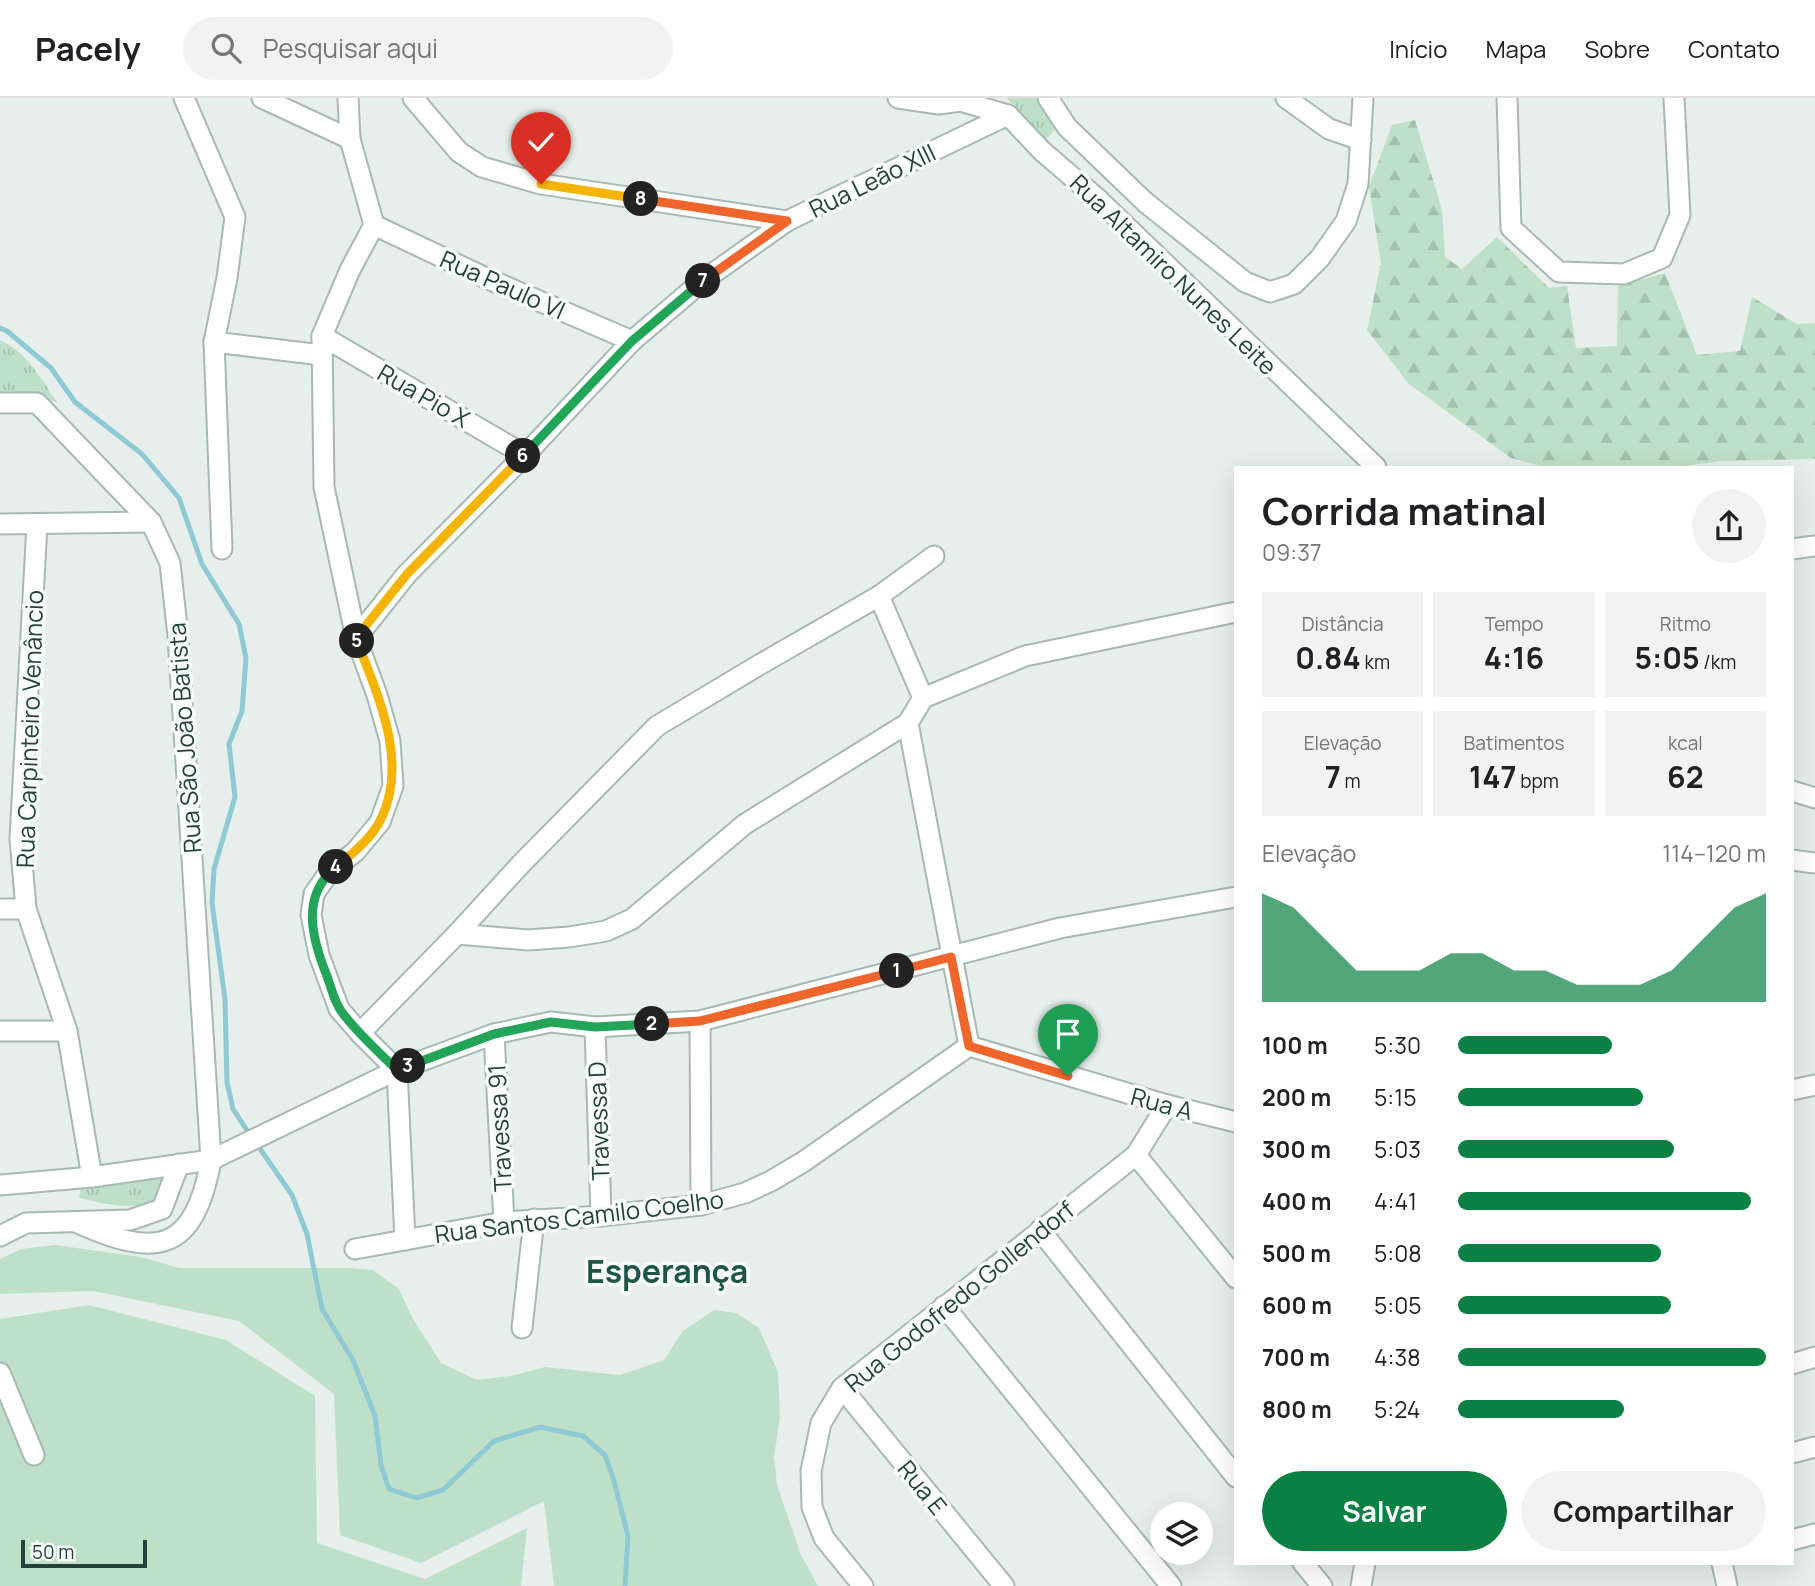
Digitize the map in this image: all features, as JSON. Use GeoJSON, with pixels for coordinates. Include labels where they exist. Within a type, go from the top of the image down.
{"type":"FeatureCollection","features":[{"type":"Feature","properties":{"kind":"street"},"geometry":{"type":"LineString","coordinates":[[184,98],[235,217],[227,278],[214,342],[222,549]]}},
{"type":"Feature","properties":{"kind":"street"},"geometry":{"type":"LineString","coordinates":[[262,98],[350,139]]}},
{"type":"Feature","properties":{"kind":"street"},"geometry":{"type":"LineString","coordinates":[[348,98],[350,139],[374,225],[350,270],[322,346],[324,487],[356,638],[390,741],[393,786],[380,821],[355,852],[330,872],[314,894],[311,915],[318,955],[340,1009],[397,1070],[405,1240]]}},
{"type":"Feature","properties":{"kind":"street"},"geometry":{"type":"LineString","coordinates":[[413,98],[458,152],[482,167],[541,184],[787,221]]}},
{"type":"Feature","properties":{"kind":"street","name":"Rua Altamiro Nunes Leite"},"geometry":{"type":"LineString","coordinates":[[898,98],[939,104],[964,100],[1008,107],[1042,151],[1109,210],[1375,466]]}},
{"type":"Feature","properties":{"kind":"street","name":"Rua Altamiro Nunes Leite"},"geometry":{"type":"LineString","coordinates":[[1048,98],[1067,127],[1145,202],[1245,282],[1270,292],[1294,284],[1320,258],[1346,221],[1358,184],[1361,140]]}},
{"type":"Feature","properties":{"kind":"street"},"geometry":{"type":"LineString","coordinates":[[1286,98],[1329,129],[1361,140],[1363,98]]}},
{"type":"Feature","properties":{"kind":"street"},"geometry":{"type":"LineString","coordinates":[[1507,98],[1511,228],[1559,272],[1624,274],[1662,258],[1679,215],[1674,98]]}},
{"type":"Feature","properties":{"kind":"street","name":"Rua Leão XIII"},"geometry":{"type":"LineString","coordinates":[[356,638],[407,574],[525,455],[632,341],[705,279],[787,221],[1008,107]]}},
{"type":"Feature","properties":{"kind":"street"},"geometry":{"type":"LineString","coordinates":[[1042,151],[1067,127]]}},
{"type":"Feature","properties":{"kind":"street","name":"Rua Paulo VI"},"geometry":{"type":"LineString","coordinates":[[374,225],[486,278],[632,341]]}},
{"type":"Feature","properties":{"kind":"street"},"geometry":{"type":"LineString","coordinates":[[214,342],[322,346]]}},
{"type":"Feature","properties":{"kind":"street","name":"Rua Pio X"},"geometry":{"type":"LineString","coordinates":[[322,346],[525,455]]}},
{"type":"Feature","properties":{"kind":"street","name":"Rua São João Batista"},"geometry":{"type":"LineString","coordinates":[[0,402],[37,403],[151,522],[170,563],[178,636],[211,1160],[205,1191],[197,1213],[185,1230],[173,1239],[152,1243],[127,1240],[107,1236],[76,1222]]}},
{"type":"Feature","properties":{"kind":"street"},"geometry":{"type":"LineString","coordinates":[[0,524],[151,522]]}},
{"type":"Feature","properties":{"kind":"street","name":"Rua Carpinteiro Venâncio"},"geometry":{"type":"LineString","coordinates":[[37,524],[20,839],[26,909],[67,1031],[92,1177]]}},
{"type":"Feature","properties":{"kind":"street"},"geometry":{"type":"LineString","coordinates":[[1794,549],[1815,546]]}},
{"type":"Feature","properties":{"kind":"street"},"geometry":{"type":"LineString","coordinates":[[360,1033],[657,726],[879,596],[934,556]]}},
{"type":"Feature","properties":{"kind":"street"},"geometry":{"type":"LineString","coordinates":[[879,596],[923,698]]}},
{"type":"Feature","properties":{"kind":"street"},"geometry":{"type":"LineString","coordinates":[[457,934],[528,940],[606,931],[632,919],[746,824],[908,723],[923,698],[1025,656],[1234,612]]}},
{"type":"Feature","properties":{"kind":"street"},"geometry":{"type":"LineString","coordinates":[[908,723],[969,1046]]}},
{"type":"Feature","properties":{"kind":"street"},"geometry":{"type":"LineString","coordinates":[[1794,792],[1815,798]]}},
{"type":"Feature","properties":{"kind":"street"},"geometry":{"type":"LineString","coordinates":[[1794,860],[1815,863]]}},
{"type":"Feature","properties":{"kind":"street"},"geometry":{"type":"LineString","coordinates":[[0,1185],[92,1177],[211,1160],[397,1070],[494,1034],[551,1022],[595,1027],[700,1021],[1060,928],[1234,897]]}},
{"type":"Feature","properties":{"kind":"street"},"geometry":{"type":"LineString","coordinates":[[0,909],[26,909]]}},
{"type":"Feature","properties":{"kind":"street"},"geometry":{"type":"LineString","coordinates":[[700,1021],[701,1205]]}},
{"type":"Feature","properties":{"kind":"street","name":"Travessa D"},"geometry":{"type":"LineString","coordinates":[[595,1027],[601,1216]]}},
{"type":"Feature","properties":{"kind":"street"},"geometry":{"type":"LineString","coordinates":[[0,1031],[67,1031]]}},
{"type":"Feature","properties":{"kind":"street","name":"Travessa 91"},"geometry":{"type":"LineString","coordinates":[[494,1034],[504,1222]]}},
{"type":"Feature","properties":{"kind":"street","name":"Rua A"},"geometry":{"type":"LineString","coordinates":[[969,1046],[1167,1105],[1234,1122]]}},
{"type":"Feature","properties":{"kind":"street","name":"Rua Santos Camilo Coelho"},"geometry":{"type":"LineString","coordinates":[[355,1249],[504,1222],[601,1216],[701,1205],[745,1193],[803,1162],[969,1046]]}},
{"type":"Feature","properties":{"kind":"street"},"geometry":{"type":"LineString","coordinates":[[1794,1090],[1815,1085]]}},
{"type":"Feature","properties":{"kind":"street","name":"Rua Godofredo Gollendorf"},"geometry":{"type":"LineString","coordinates":[[863,1586],[824,1538],[812,1507],[811,1471],[821,1423],[842,1388],[1136,1156],[1167,1105]]}},
{"type":"Feature","properties":{"kind":"street"},"geometry":{"type":"LineString","coordinates":[[1136,1156],[1234,1276]]}},
{"type":"Feature","properties":{"kind":"street"},"geometry":{"type":"LineString","coordinates":[[0,1236],[26,1223],[130,1220],[162,1209],[179,1164]]}},
{"type":"Feature","properties":{"kind":"street"},"geometry":{"type":"LineString","coordinates":[[522,1328],[534,1219]]}},
{"type":"Feature","properties":{"kind":"street"},"geometry":{"type":"LineString","coordinates":[[1040,1230],[1234,1474]]}},
{"type":"Feature","properties":{"kind":"street"},"geometry":{"type":"LineString","coordinates":[[944,1306],[1171,1586]]}},
{"type":"Feature","properties":{"kind":"street"},"geometry":{"type":"LineString","coordinates":[[1794,1363],[1815,1357]]}},
{"type":"Feature","properties":{"kind":"street"},"geometry":{"type":"LineString","coordinates":[[0,1373],[34,1455]]}},
{"type":"Feature","properties":{"kind":"street","name":"Rua E"},"geometry":{"type":"LineString","coordinates":[[842,1388],[1004,1586]]}},
{"type":"Feature","properties":{"kind":"street"},"geometry":{"type":"LineString","coordinates":[[1794,1453],[1815,1447]]}},
{"type":"Feature","properties":{"kind":"street"},"geometry":{"type":"LineString","coordinates":[[1794,1539],[1815,1534]]}},
{"type":"Feature","properties":{"kind":"street"},"geometry":{"type":"LineString","coordinates":[[1305,1565],[1322,1586]]}},
{"type":"Feature","properties":{"kind":"street"},"geometry":{"type":"LineString","coordinates":[[1361,1586],[1365,1565]]}},
{"type":"Feature","properties":{"kind":"street"},"geometry":{"type":"LineString","coordinates":[[1722,1565],[1727,1586]]}},
{"type":"Feature","properties":{"kind":"green space"},"geometry":{"type":"Polygon","coordinates":[[[1007,98],[1042,98],[1059,126],[1044,141],[1007,98]]]}},
{"type":"Feature","properties":{"kind":"green space"},"geometry":{"type":"Polygon","coordinates":[[[1415,120],[1442,210],[1445,257],[1462,269],[1497,237],[1549,288],[1567,286],[1576,348],[1617,346],[1618,286],[1665,273],[1697,355],[1740,351],[1752,297],[1797,324],[1815,323],[1815,459],[1720,461],[1685,466],[1540,466],[1511,458],[1409,384],[1367,330],[1381,263],[1369,187],[1392,125],[1415,120]]]}},
{"type":"Feature","properties":{"kind":"green space"},"geometry":{"type":"Polygon","coordinates":[[[0,340],[26,359],[58,403],[33,394],[0,393],[0,340]]]}},
{"type":"Feature","properties":{"kind":"green space"},"geometry":{"type":"Polygon","coordinates":[[[167,1174],[156,1201],[146,1204],[118,1205],[79,1198],[81,1186],[167,1174]]]}},
{"type":"Feature","properties":{"kind":"green space"},"geometry":{"type":"Polygon","coordinates":[[[55,1245],[140,1257],[180,1268],[373,1270],[399,1289],[413,1319],[441,1363],[477,1380],[511,1376],[545,1367],[620,1375],[664,1360],[683,1331],[714,1310],[736,1313],[759,1328],[778,1372],[780,1417],[774,1457],[777,1485],[801,1555],[818,1586],[554,1586],[544,1501],[421,1563],[340,1535],[334,1394],[239,1321],[93,1291],[0,1294],[0,1259],[21,1249],[55,1245]]]}},
{"type":"Feature","properties":{"kind":"green space"},"geometry":{"type":"Polygon","coordinates":[[[89,1305],[226,1340],[315,1396],[317,1543],[425,1579],[527,1528],[521,1586],[0,1586],[0,1319],[89,1305]]]}},
{"type":"Feature","properties":{"kind":"waterway"},"geometry":{"type":"LineString","coordinates":[[0,328],[51,368],[75,402],[142,454],[179,498],[202,564],[239,624],[246,658],[242,711],[229,744],[235,797],[214,869],[212,903],[225,999],[227,1082],[233,1109],[250,1135]]}},
{"type":"Feature","properties":{"kind":"waterway"},"geometry":{"type":"LineString","coordinates":[[256,1143],[292,1195],[307,1234],[322,1309],[353,1360],[375,1416],[381,1465],[389,1489],[416,1498],[443,1490],[494,1441],[540,1427],[583,1436],[605,1455],[614,1481],[628,1536],[625,1586]]}},
{"type":"Feature","properties":{"kind":"district","name":"Esperança"},"geometry":{"type":"Point","coordinates":[667,1271]}},
{"type":"Feature","properties":{"kind":"route"},"geometry":{"type":"LineString","coordinates":[[541,184],[787,221],[705,279],[632,341],[525,455],[407,574],[356,638],[390,741],[393,786],[380,821],[355,852],[330,872],[314,894],[311,915],[318,955],[340,1009],[397,1070],[494,1034],[551,1022],[595,1027],[700,1021],[951,957],[969,1046],[1068,1076]]}}]}
